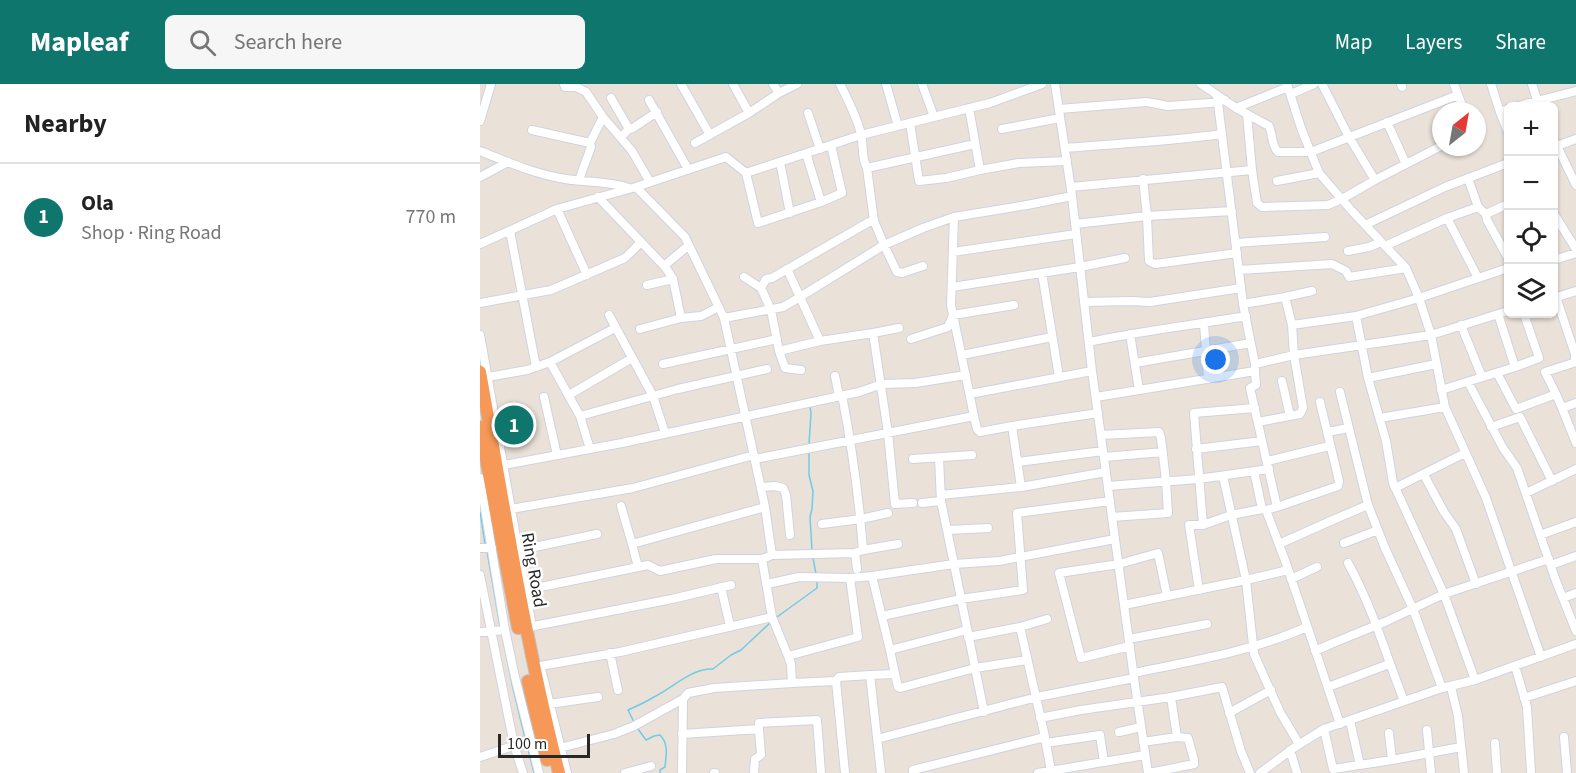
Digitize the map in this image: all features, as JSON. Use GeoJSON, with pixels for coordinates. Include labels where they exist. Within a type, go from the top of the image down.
{"type":"FeatureCollection","features":[{"type":"Feature","properties":{"kind":"highway","name":"Ring Road"},"geometry":{"type":"LineString","coordinates":[[484,375],[540,700],[557,749],[559,773]]}},
{"type":"Feature","properties":{"kind":"highway","name":"Ring Road"},"geometry":{"type":"LineString","coordinates":[[480,428],[532,703],[550,773]]}},
{"type":"Feature","properties":{"kind":"street"},"geometry":{"type":"LineString","coordinates":[[480,121],[491,84]]}},
{"type":"Feature","properties":{"kind":"street"},"geometry":{"type":"LineString","coordinates":[[564,84],[565,87],[576,87],[586,92],[603,117],[632,151],[650,182]]}},
{"type":"Feature","properties":{"kind":"street"},"geometry":{"type":"LineString","coordinates":[[681,84],[710,135]]}},
{"type":"Feature","properties":{"kind":"street"},"geometry":{"type":"LineString","coordinates":[[733,84],[749,113]]}},
{"type":"Feature","properties":{"kind":"street"},"geometry":{"type":"LineString","coordinates":[[773,84],[778,93]]}},
{"type":"Feature","properties":{"kind":"street"},"geometry":{"type":"LineString","coordinates":[[695,143],[797,84]]}},
{"type":"Feature","properties":{"kind":"street"},"geometry":{"type":"LineString","coordinates":[[840,84],[850,103],[861,135],[863,163],[867,168],[874,221],[884,245],[897,272],[902,273],[923,266]]}},
{"type":"Feature","properties":{"kind":"street"},"geometry":{"type":"LineString","coordinates":[[886,84],[898,126]]}},
{"type":"Feature","properties":{"kind":"street"},"geometry":{"type":"LineString","coordinates":[[922,84],[934,117]]}},
{"type":"Feature","properties":{"kind":"street"},"geometry":{"type":"LineString","coordinates":[[746,173],[861,135],[990,103],[1026,87],[1041,84]]}},
{"type":"Feature","properties":{"kind":"street"},"geometry":{"type":"LineString","coordinates":[[1054,84],[1067,161],[1092,371],[1141,728],[1143,742],[1145,755],[1148,773],[1194,764],[1188,738],[1177,737],[1143,742]]}},
{"type":"Feature","properties":{"kind":"street"},"geometry":{"type":"LineString","coordinates":[[1202,84],[1220,99],[1269,126],[1274,147],[1278,152],[1311,152],[1458,95]]}},
{"type":"Feature","properties":{"kind":"street"},"geometry":{"type":"LineString","coordinates":[[1236,108],[1289,88],[1314,84]]}},
{"type":"Feature","properties":{"kind":"street"},"geometry":{"type":"LineString","coordinates":[[1322,84],[1349,137],[1375,180]]}},
{"type":"Feature","properties":{"kind":"street"},"geometry":{"type":"LineString","coordinates":[[1454,84],[1461,102]]}},
{"type":"Feature","properties":{"kind":"street"},"geometry":{"type":"LineString","coordinates":[[1491,84],[1504,110]]}},
{"type":"Feature","properties":{"kind":"street"},"geometry":{"type":"LineString","coordinates":[[1532,84],[1537,102]]}},
{"type":"Feature","properties":{"kind":"street"},"geometry":{"type":"LineString","coordinates":[[1289,88],[1301,128],[1319,173],[1406,267],[1431,335],[1445,407],[1486,498],[1541,657]]}},
{"type":"Feature","properties":{"kind":"street"},"geometry":{"type":"LineString","coordinates":[[1543,102],[1576,90]]}},
{"type":"Feature","properties":{"kind":"street"},"geometry":{"type":"LineString","coordinates":[[611,98],[629,129]]}},
{"type":"Feature","properties":{"kind":"street"},"geometry":{"type":"LineString","coordinates":[[1002,129],[1059,113],[1147,102],[1168,106],[1220,99]]}},
{"type":"Feature","properties":{"kind":"street"},"geometry":{"type":"LineString","coordinates":[[1220,99],[1222,134],[1243,304],[1255,368],[1256,385],[1250,388],[1277,507]]}},
{"type":"Feature","properties":{"kind":"street"},"geometry":{"type":"LineString","coordinates":[[650,100],[688,169]]}},
{"type":"Feature","properties":{"kind":"street"},"geometry":{"type":"LineString","coordinates":[[969,108],[980,170]]}},
{"type":"Feature","properties":{"kind":"street"},"geometry":{"type":"LineString","coordinates":[[621,137],[629,129],[657,112]]}},
{"type":"Feature","properties":{"kind":"street"},"geometry":{"type":"LineString","coordinates":[[808,113],[820,149]]}},
{"type":"Feature","properties":{"kind":"street"},"geometry":{"type":"LineString","coordinates":[[1247,114],[1257,203],[1262,207],[1328,205],[1432,151]]}},
{"type":"Feature","properties":{"kind":"street"},"geometry":{"type":"LineString","coordinates":[[579,180],[591,147],[590,143],[603,117]]}},
{"type":"Feature","properties":{"kind":"street"},"geometry":{"type":"LineString","coordinates":[[1387,122],[1406,164]]}},
{"type":"Feature","properties":{"kind":"street"},"geometry":{"type":"LineString","coordinates":[[910,123],[919,181],[946,178],[1019,163],[1067,161]]}},
{"type":"Feature","properties":{"kind":"street"},"geometry":{"type":"LineString","coordinates":[[532,130],[590,143]]}},
{"type":"Feature","properties":{"kind":"street"},"geometry":{"type":"LineString","coordinates":[[1065,148],[1168,141],[1222,134]]}},
{"type":"Feature","properties":{"kind":"street"},"geometry":{"type":"LineString","coordinates":[[1558,143],[1576,139]]}},
{"type":"Feature","properties":{"kind":"street"},"geometry":{"type":"LineString","coordinates":[[867,168],[975,144]]}},
{"type":"Feature","properties":{"kind":"street"},"geometry":{"type":"LineString","coordinates":[[480,244],[557,209],[726,157],[746,173],[758,223],[842,193],[831,145]]}},
{"type":"Feature","properties":{"kind":"street"},"geometry":{"type":"LineString","coordinates":[[480,151],[561,179],[632,187],[685,237],[724,318],[761,487],[772,555]]}},
{"type":"Feature","properties":{"kind":"street"},"geometry":{"type":"LineString","coordinates":[[1558,151],[1576,185]]}},
{"type":"Feature","properties":{"kind":"street"},"geometry":{"type":"LineString","coordinates":[[806,153],[821,202]]}},
{"type":"Feature","properties":{"kind":"street"},"geometry":{"type":"LineString","coordinates":[[480,177],[508,162]]}},
{"type":"Feature","properties":{"kind":"street"},"geometry":{"type":"LineString","coordinates":[[780,162],[790,213]]}},
{"type":"Feature","properties":{"kind":"street"},"geometry":{"type":"LineString","coordinates":[[1365,225],[1445,187],[1504,166]]}},
{"type":"Feature","properties":{"kind":"street"},"geometry":{"type":"LineString","coordinates":[[724,318],[783,307],[884,245],[954,217],[1027,205],[1071,192],[1143,179],[1252,170]]}},
{"type":"Feature","properties":{"kind":"street"},"geometry":{"type":"LineString","coordinates":[[1277,181],[1319,173]]}},
{"type":"Feature","properties":{"kind":"street"},"geometry":{"type":"LineString","coordinates":[[1468,178],[1478,207],[1486,214],[1487,220],[1504,246]]}},
{"type":"Feature","properties":{"kind":"street"},"geometry":{"type":"LineString","coordinates":[[1143,179],[1149,261],[1155,264],[1237,253]]}},
{"type":"Feature","properties":{"kind":"street"},"geometry":{"type":"LineString","coordinates":[[597,197],[664,266],[673,279],[681,318]]}},
{"type":"Feature","properties":{"kind":"street"},"geometry":{"type":"LineString","coordinates":[[1486,214],[1504,206]]}},
{"type":"Feature","properties":{"kind":"street"},"geometry":{"type":"LineString","coordinates":[[1348,251],[1383,244],[1478,207]]}},
{"type":"Feature","properties":{"kind":"street"},"geometry":{"type":"LineString","coordinates":[[557,209],[587,275]]}},
{"type":"Feature","properties":{"kind":"street"},"geometry":{"type":"LineString","coordinates":[[1075,224],[1147,216],[1232,211]]}},
{"type":"Feature","properties":{"kind":"street"},"geometry":{"type":"LineString","coordinates":[[954,217],[951,305],[977,429],[980,432],[1098,413]]}},
{"type":"Feature","properties":{"kind":"street"},"geometry":{"type":"LineString","coordinates":[[1447,218],[1478,278]]}},
{"type":"Feature","properties":{"kind":"street"},"geometry":{"type":"LineString","coordinates":[[761,288],[766,279],[772,278],[874,221]]}},
{"type":"Feature","properties":{"kind":"street"},"geometry":{"type":"LineString","coordinates":[[1558,227],[1576,251],[1558,258]]}},
{"type":"Feature","properties":{"kind":"street"},"geometry":{"type":"LineString","coordinates":[[510,231],[536,367]]}},
{"type":"Feature","properties":{"kind":"street"},"geometry":{"type":"LineString","coordinates":[[953,252],[1076,234]]}},
{"type":"Feature","properties":{"kind":"street"},"geometry":{"type":"LineString","coordinates":[[1236,243],[1325,237]]}},
{"type":"Feature","properties":{"kind":"street"},"geometry":{"type":"LineString","coordinates":[[480,303],[551,290],[625,258],[641,242]]}},
{"type":"Feature","properties":{"kind":"street"},"geometry":{"type":"LineString","coordinates":[[664,266],[689,245]]}},
{"type":"Feature","properties":{"kind":"street"},"geometry":{"type":"LineString","coordinates":[[952,287],[1125,258]]}},
{"type":"Feature","properties":{"kind":"street"},"geometry":{"type":"LineString","coordinates":[[1239,270],[1332,264],[1346,271],[1349,277],[1406,267]]}},
{"type":"Feature","properties":{"kind":"street"},"geometry":{"type":"LineString","coordinates":[[787,269],[820,341]]}},
{"type":"Feature","properties":{"kind":"street"},"geometry":{"type":"LineString","coordinates":[[1292,325],[1356,316],[1504,270]]}},
{"type":"Feature","properties":{"kind":"street"},"geometry":{"type":"LineString","coordinates":[[1042,273],[1059,377]]}},
{"type":"Feature","properties":{"kind":"street"},"geometry":{"type":"LineString","coordinates":[[744,277],[761,288],[771,310],[779,351],[785,368],[801,370]]}},
{"type":"Feature","properties":{"kind":"street"},"geometry":{"type":"LineString","coordinates":[[647,285],[673,279]]}},
{"type":"Feature","properties":{"kind":"street"},"geometry":{"type":"LineString","coordinates":[[1085,302],[1150,302],[1241,288]]}},
{"type":"Feature","properties":{"kind":"street"},"geometry":{"type":"LineString","coordinates":[[1243,304],[1312,291]]}},
{"type":"Feature","properties":{"kind":"street"},"geometry":{"type":"LineString","coordinates":[[1558,296],[1576,291]]}},
{"type":"Feature","properties":{"kind":"street"},"geometry":{"type":"LineString","coordinates":[[1258,422],[1300,414],[1303,408],[1294,356],[1292,325],[1285,297]]}},
{"type":"Feature","properties":{"kind":"street"},"geometry":{"type":"LineString","coordinates":[[954,315],[1014,305]]}},
{"type":"Feature","properties":{"kind":"street"},"geometry":{"type":"LineString","coordinates":[[1558,306],[1576,362],[1545,372],[1576,443]]}},
{"type":"Feature","properties":{"kind":"street"},"geometry":{"type":"LineString","coordinates":[[640,329],[681,318],[701,316],[719,307]]}},
{"type":"Feature","properties":{"kind":"street"},"geometry":{"type":"LineString","coordinates":[[1096,397],[1208,379],[1294,356],[1431,335],[1504,313]]}},
{"type":"Feature","properties":{"kind":"street"},"geometry":{"type":"LineString","coordinates":[[609,315],[653,396],[665,433]]}},
{"type":"Feature","properties":{"kind":"street"},"geometry":{"type":"LineString","coordinates":[[911,339],[948,327],[954,315]]}},
{"type":"Feature","properties":{"kind":"street"},"geometry":{"type":"LineString","coordinates":[[1498,315],[1515,367]]}},
{"type":"Feature","properties":{"kind":"street"},"geometry":{"type":"LineString","coordinates":[[1089,342],[1246,316]]}},
{"type":"Feature","properties":{"kind":"street"},"geometry":{"type":"LineString","coordinates":[[1356,316],[1368,378],[1386,441],[1393,483],[1444,594],[1475,680]]}},
{"type":"Feature","properties":{"kind":"street"},"geometry":{"type":"LineString","coordinates":[[1441,390],[1539,358],[1525,318]]}},
{"type":"Feature","properties":{"kind":"street"},"geometry":{"type":"LineString","coordinates":[[1204,324],[1208,379]]}},
{"type":"Feature","properties":{"kind":"street"},"geometry":{"type":"LineString","coordinates":[[1461,326],[1482,377]]}},
{"type":"Feature","properties":{"kind":"street"},"geometry":{"type":"LineString","coordinates":[[484,375],[536,367],[550,362],[615,328]]}},
{"type":"Feature","properties":{"kind":"street"},"geometry":{"type":"LineString","coordinates":[[779,351],[820,341],[899,328]]}},
{"type":"Feature","properties":{"kind":"street"},"geometry":{"type":"LineString","coordinates":[[873,333],[882,384],[895,504],[917,503],[1106,472]]}},
{"type":"Feature","properties":{"kind":"street"},"geometry":{"type":"LineString","coordinates":[[1130,334],[1139,390]]}},
{"type":"Feature","properties":{"kind":"street"},"geometry":{"type":"LineString","coordinates":[[480,335],[484,375],[512,509],[515,551],[526,590],[529,627],[549,704],[557,749],[567,773]]}},
{"type":"Feature","properties":{"kind":"street"},"geometry":{"type":"LineString","coordinates":[[962,355],[1052,337]]}},
{"type":"Feature","properties":{"kind":"street"},"geometry":{"type":"LineString","coordinates":[[663,364],[777,339]]}},
{"type":"Feature","properties":{"kind":"street"},"geometry":{"type":"LineString","coordinates":[[1135,363],[1251,343]]}},
{"type":"Feature","properties":{"kind":"street"},"geometry":{"type":"LineString","coordinates":[[569,395],[632,358]]}},
{"type":"Feature","properties":{"kind":"street"},"geometry":{"type":"LineString","coordinates":[[550,362],[580,416],[590,449]]}},
{"type":"Feature","properties":{"kind":"street"},"geometry":{"type":"LineString","coordinates":[[1368,378],[1436,364]]}},
{"type":"Feature","properties":{"kind":"street"},"geometry":{"type":"LineString","coordinates":[[580,416],[678,389],[767,369]]}},
{"type":"Feature","properties":{"kind":"street"},"geometry":{"type":"LineString","coordinates":[[970,394],[1092,371]]}},
{"type":"Feature","properties":{"kind":"street"},"geometry":{"type":"LineString","coordinates":[[1497,373],[1552,481]]}},
{"type":"Feature","properties":{"kind":"street"},"geometry":{"type":"LineString","coordinates":[[504,465],[841,396],[882,384],[915,383],[966,375]]}},
{"type":"Feature","properties":{"kind":"street"},"geometry":{"type":"LineString","coordinates":[[835,376],[851,441],[861,519],[857,569]]}},
{"type":"Feature","properties":{"kind":"street"},"geometry":{"type":"LineString","coordinates":[[1282,381],[1290,416]]}},
{"type":"Feature","properties":{"kind":"street"},"geometry":{"type":"LineString","coordinates":[[1468,382],[1491,427],[1517,468],[1576,631]]}},
{"type":"Feature","properties":{"kind":"street"},"geometry":{"type":"LineString","coordinates":[[1340,393],[1368,506],[1458,716],[1464,773]]}},
{"type":"Feature","properties":{"kind":"street"},"geometry":{"type":"LineString","coordinates":[[1491,427],[1556,393]]}},
{"type":"Feature","properties":{"kind":"street"},"geometry":{"type":"LineString","coordinates":[[544,397],[557,455]]}},
{"type":"Feature","properties":{"kind":"street"},"geometry":{"type":"LineString","coordinates":[[1199,590],[1189,525],[1203,525],[1232,515],[1277,507],[1338,486],[1339,481],[1320,402]]}},
{"type":"Feature","properties":{"kind":"street"},"geometry":{"type":"LineString","coordinates":[[1562,408],[1576,403]]}},
{"type":"Feature","properties":{"kind":"street"},"geometry":{"type":"LineString","coordinates":[[1380,418],[1445,407]]}},
{"type":"Feature","properties":{"kind":"street"},"geometry":{"type":"LineString","coordinates":[[1203,525],[1194,412],[1255,408]]}},
{"type":"Feature","properties":{"kind":"street"},"geometry":{"type":"LineString","coordinates":[[512,509],[633,488],[754,457],[851,441],[974,416]]}},
{"type":"Feature","properties":{"kind":"street"},"geometry":{"type":"LineString","coordinates":[[1012,426],[1021,487]]}},
{"type":"Feature","properties":{"kind":"street"},"geometry":{"type":"LineString","coordinates":[[1328,432],[1348,428]]}},
{"type":"Feature","properties":{"kind":"street"},"geometry":{"type":"LineString","coordinates":[[1101,435],[1159,432],[1163,452],[1167,513],[1112,517]]}},
{"type":"Feature","properties":{"kind":"street"},"geometry":{"type":"LineString","coordinates":[[1196,449],[1262,441]]}},
{"type":"Feature","properties":{"kind":"street"},"geometry":{"type":"LineString","coordinates":[[1108,486],[1198,479],[1254,471],[1329,446]]}},
{"type":"Feature","properties":{"kind":"street"},"geometry":{"type":"LineString","coordinates":[[1018,462],[1104,454],[1163,452]]}},
{"type":"Feature","properties":{"kind":"street"},"geometry":{"type":"LineString","coordinates":[[1395,488],[1465,453]]}},
{"type":"Feature","properties":{"kind":"street"},"geometry":{"type":"LineString","coordinates":[[913,459],[972,455]]}},
{"type":"Feature","properties":{"kind":"street"},"geometry":{"type":"LineString","coordinates":[[939,458],[941,498],[984,712]]}},
{"type":"Feature","properties":{"kind":"street"},"geometry":{"type":"LineString","coordinates":[[1526,493],[1576,469]]}},
{"type":"Feature","properties":{"kind":"street"},"geometry":{"type":"LineString","coordinates":[[1254,471],[1264,510],[1290,574],[1340,724]]}},
{"type":"Feature","properties":{"kind":"street"},"geometry":{"type":"LineString","coordinates":[[1424,475],[1456,530],[1476,584]]}},
{"type":"Feature","properties":{"kind":"street"},"geometry":{"type":"LineString","coordinates":[[1223,476],[1246,580],[1252,647],[1280,712],[1299,744]]}},
{"type":"Feature","properties":{"kind":"street"},"geometry":{"type":"LineString","coordinates":[[480,478],[487,548],[522,743],[539,773]]}},
{"type":"Feature","properties":{"kind":"street"},"geometry":{"type":"LineString","coordinates":[[761,487],[783,488],[786,495],[790,535]]}},
{"type":"Feature","properties":{"kind":"street"},"geometry":{"type":"LineString","coordinates":[[882,616],[961,599],[1023,590],[1017,513],[1110,501]]}},
{"type":"Feature","properties":{"kind":"street"},"geometry":{"type":"LineString","coordinates":[[621,506],[638,567]]}},
{"type":"Feature","properties":{"kind":"street"},"geometry":{"type":"LineString","coordinates":[[1279,544],[1368,506]]}},
{"type":"Feature","properties":{"kind":"street"},"geometry":{"type":"LineString","coordinates":[[632,544],[765,507]]}},
{"type":"Feature","properties":{"kind":"street"},"geometry":{"type":"LineString","coordinates":[[822,524],[888,513]]}},
{"type":"Feature","properties":{"kind":"street"},"geometry":{"type":"LineString","coordinates":[[1540,535],[1576,522]]}},
{"type":"Feature","properties":{"kind":"street"},"geometry":{"type":"LineString","coordinates":[[948,530],[988,528]]}},
{"type":"Feature","properties":{"kind":"street"},"geometry":{"type":"LineString","coordinates":[[1344,543],[1378,530]]}},
{"type":"Feature","properties":{"kind":"street"},"geometry":{"type":"LineString","coordinates":[[515,551],[597,534]]}},
{"type":"Feature","properties":{"kind":"street"},"geometry":{"type":"LineString","coordinates":[[766,584],[799,577],[850,579],[954,564],[999,561],[1115,539]]}},
{"type":"Feature","properties":{"kind":"street"},"geometry":{"type":"LineString","coordinates":[[526,590],[648,565],[660,572],[716,559],[762,559],[772,555],[859,552],[898,544]]}},
{"type":"Feature","properties":{"kind":"street"},"geometry":{"type":"LineString","coordinates":[[1167,596],[1158,553],[1119,564],[1059,573],[1081,658],[1207,624]]}},
{"type":"Feature","properties":{"kind":"street"},"geometry":{"type":"LineString","coordinates":[[1315,651],[1444,594],[1576,556]]}},
{"type":"Feature","properties":{"kind":"street"},"geometry":{"type":"LineString","coordinates":[[762,559],[772,617],[791,664],[792,683]]}},
{"type":"Feature","properties":{"kind":"street"},"geometry":{"type":"LineString","coordinates":[[1348,563],[1376,625],[1404,701]]}},
{"type":"Feature","properties":{"kind":"street"},"geometry":{"type":"LineString","coordinates":[[1124,605],[1317,567]]}},
{"type":"Feature","properties":{"kind":"street"},"geometry":{"type":"LineString","coordinates":[[480,575],[515,676],[523,773]]}},
{"type":"Feature","properties":{"kind":"street"},"geometry":{"type":"LineString","coordinates":[[872,576],[900,688],[975,668],[1027,660]]}},
{"type":"Feature","properties":{"kind":"street"},"geometry":{"type":"LineString","coordinates":[[788,656],[858,637],[850,579]]}},
{"type":"Feature","properties":{"kind":"street"},"geometry":{"type":"LineString","coordinates":[[529,627],[731,585]]}},
{"type":"Feature","properties":{"kind":"street"},"geometry":{"type":"LineString","coordinates":[[722,587],[730,626]]}},
{"type":"Feature","properties":{"kind":"street"},"geometry":{"type":"LineString","coordinates":[[1563,598],[1576,593]]}},
{"type":"Feature","properties":{"kind":"street"},"geometry":{"type":"LineString","coordinates":[[540,666],[772,617]]}},
{"type":"Feature","properties":{"kind":"street"},"geometry":{"type":"LineString","coordinates":[[890,650],[968,633],[1020,627],[1047,619]]}},
{"type":"Feature","properties":{"kind":"street"},"geometry":{"type":"LineString","coordinates":[[1020,627],[1051,771]]}},
{"type":"Feature","properties":{"kind":"street"},"geometry":{"type":"LineString","coordinates":[[877,739],[1036,697],[1252,647],[1307,627]]}},
{"type":"Feature","properties":{"kind":"street"},"geometry":{"type":"LineString","coordinates":[[480,633],[500,630]]}},
{"type":"Feature","properties":{"kind":"street"},"geometry":{"type":"LineString","coordinates":[[1260,773],[1290,750],[1324,729],[1446,687],[1475,680],[1576,644]]}},
{"type":"Feature","properties":{"kind":"street"},"geometry":{"type":"LineString","coordinates":[[610,653],[618,690]]}},
{"type":"Feature","properties":{"kind":"street"},"geometry":{"type":"LineString","coordinates":[[1328,687],[1389,664]]}},
{"type":"Feature","properties":{"kind":"street"},"geometry":{"type":"LineString","coordinates":[[1515,666],[1527,707],[1531,773]]}},
{"type":"Feature","properties":{"kind":"street"},"geometry":{"type":"LineString","coordinates":[[557,749],[614,734],[636,725],[683,699],[688,693],[714,688],[836,681],[839,677],[895,674]]}},
{"type":"Feature","properties":{"kind":"street"},"geometry":{"type":"LineString","coordinates":[[870,675],[881,773]]}},
{"type":"Feature","properties":{"kind":"street"},"geometry":{"type":"LineString","coordinates":[[836,681],[845,773]]}},
{"type":"Feature","properties":{"kind":"street"},"geometry":{"type":"LineString","coordinates":[[1524,698],[1576,681]]}},
{"type":"Feature","properties":{"kind":"street"},"geometry":{"type":"LineString","coordinates":[[1041,718],[1222,687],[1250,773]]}},
{"type":"Feature","properties":{"kind":"street"},"geometry":{"type":"LineString","coordinates":[[1229,712],[1271,690]]}},
{"type":"Feature","properties":{"kind":"street"},"geometry":{"type":"LineString","coordinates":[[549,704],[598,697]]}},
{"type":"Feature","properties":{"kind":"street"},"geometry":{"type":"LineString","coordinates":[[1171,697],[1177,737]]}},
{"type":"Feature","properties":{"kind":"street"},"geometry":{"type":"LineString","coordinates":[[682,773],[683,699]]}},
{"type":"Feature","properties":{"kind":"street"},"geometry":{"type":"LineString","coordinates":[[754,773],[755,759],[761,755],[759,723],[817,720],[821,773]]}},
{"type":"Feature","properties":{"kind":"street"},"geometry":{"type":"LineString","coordinates":[[1350,721],[1360,765]]}},
{"type":"Feature","properties":{"kind":"street"},"geometry":{"type":"LineString","coordinates":[[1119,732],[1141,728]]}},
{"type":"Feature","properties":{"kind":"street"},"geometry":{"type":"LineString","coordinates":[[682,734],[759,729]]}},
{"type":"Feature","properties":{"kind":"street"},"geometry":{"type":"LineString","coordinates":[[1324,729],[1333,769],[1461,747]]}},
{"type":"Feature","properties":{"kind":"street"},"geometry":{"type":"LineString","coordinates":[[1427,730],[1431,773]]}},
{"type":"Feature","properties":{"kind":"street"},"geometry":{"type":"LineString","coordinates":[[1389,734],[1392,760]]}},
{"type":"Feature","properties":{"kind":"street"},"geometry":{"type":"LineString","coordinates":[[913,773],[913,770],[1045,740],[1100,735],[1104,762]]}},
{"type":"Feature","properties":{"kind":"street"},"geometry":{"type":"LineString","coordinates":[[1564,737],[1567,773]]}},
{"type":"Feature","properties":{"kind":"street"},"geometry":{"type":"LineString","coordinates":[[480,757],[522,743]]}},
{"type":"Feature","properties":{"kind":"street"},"geometry":{"type":"LineString","coordinates":[[1495,743],[1497,773]]}},
{"type":"Feature","properties":{"kind":"street"},"geometry":{"type":"LineString","coordinates":[[1290,750],[1297,773]]}},
{"type":"Feature","properties":{"kind":"street"},"geometry":{"type":"LineString","coordinates":[[1038,773],[1145,755]]}},
{"type":"Feature","properties":{"kind":"street"},"geometry":{"type":"LineString","coordinates":[[625,773],[651,766]]}},
{"type":"Feature","properties":{"kind":"waterway"},"geometry":{"type":"LineString","coordinates":[[809,444],[810,407]]}},
{"type":"Feature","properties":{"kind":"waterway"},"geometry":{"type":"LineString","coordinates":[[809,451],[809,475],[813,491],[810,517],[812,550]]}},
{"type":"Feature","properties":{"kind":"waterway"},"geometry":{"type":"LineString","coordinates":[[480,512],[485,544]]}},
{"type":"Feature","properties":{"kind":"waterway"},"geometry":{"type":"LineString","coordinates":[[487,551],[500,626]]}},
{"type":"Feature","properties":{"kind":"waterway"},"geometry":{"type":"LineString","coordinates":[[813,558],[816,574]]}},
{"type":"Feature","properties":{"kind":"waterway"},"geometry":{"type":"LineString","coordinates":[[777,617],[817,588],[817,582]]}},
{"type":"Feature","properties":{"kind":"waterway"},"geometry":{"type":"LineString","coordinates":[[634,722],[628,710],[690,675],[713,669],[741,650],[771,622]]}},
{"type":"Feature","properties":{"kind":"waterway"},"geometry":{"type":"LineString","coordinates":[[504,643],[525,738]]}},
{"type":"Feature","properties":{"kind":"waterway"},"geometry":{"type":"LineString","coordinates":[[638,729],[646,740],[660,735],[665,742],[665,767],[660,770],[660,773]]}},
{"type":"Feature","properties":{"kind":"waterway"},"geometry":{"type":"LineString","coordinates":[[527,745],[534,773]]}},
{"type":"Feature","properties":{"kind":"place","name":"Ola"},"geometry":{"type":"Point","coordinates":[514,425]}}]}
